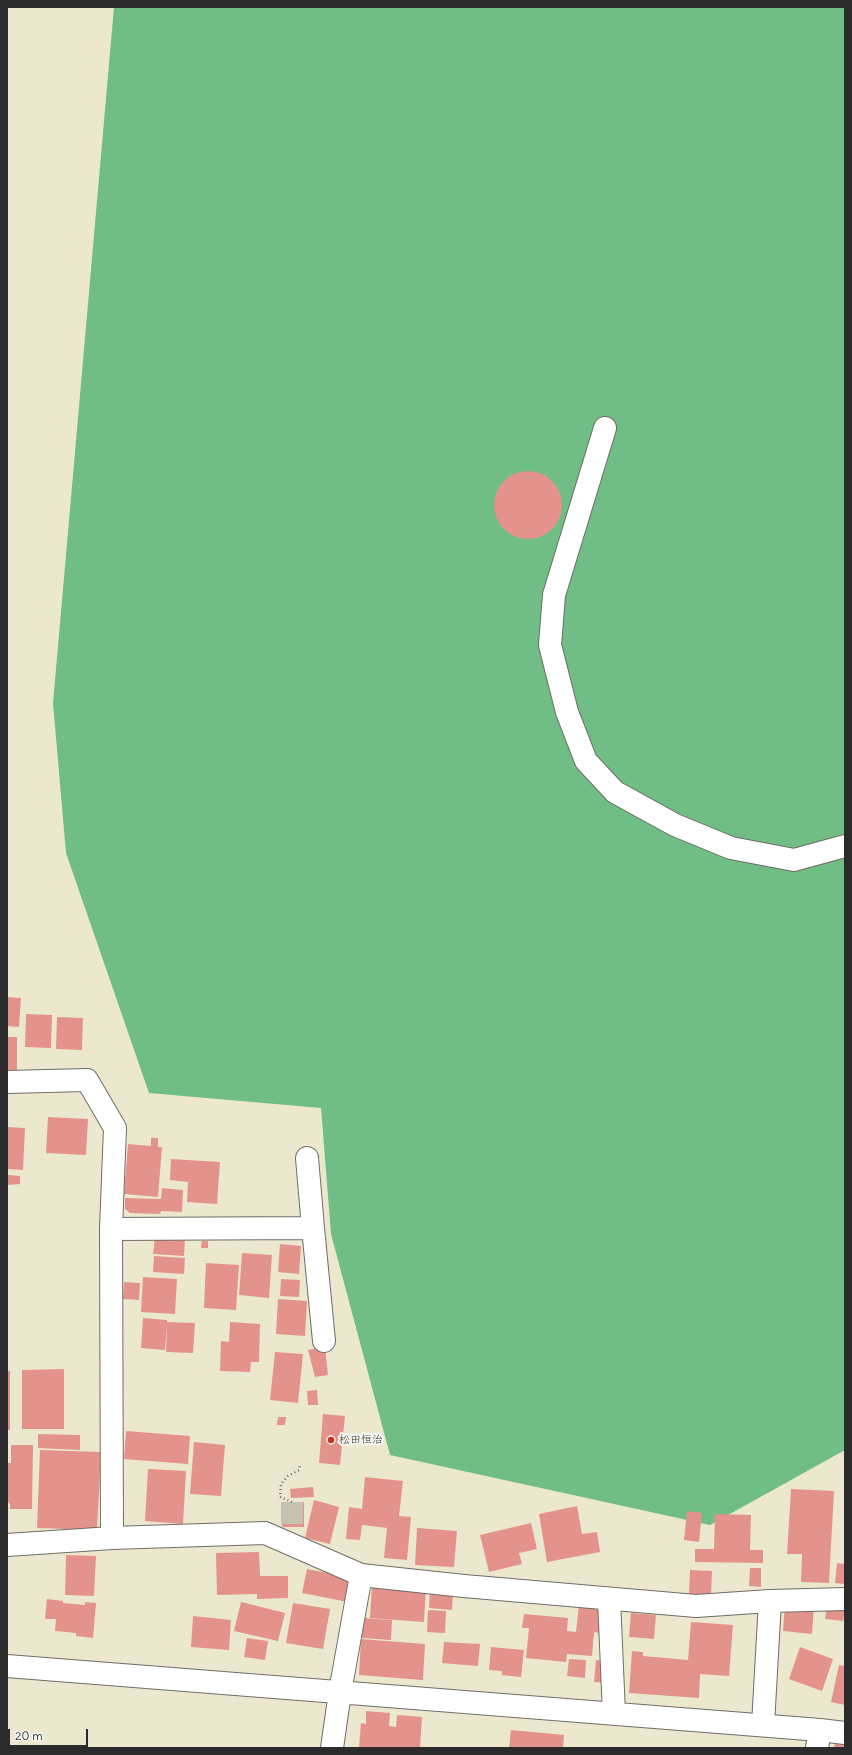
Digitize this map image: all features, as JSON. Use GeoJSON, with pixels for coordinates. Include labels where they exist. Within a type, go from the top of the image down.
{"type":"FeatureCollection","features":[{"type":"Feature","properties":{"kind":"street"},"geometry":{"type":"LineString","coordinates":[[605,428],[554,595],[550,645],[567,712],[586,761],[615,792],[675,826],[731,848],[794,860],[845,846]]}},
{"type":"Feature","properties":{"kind":"street"},"geometry":{"type":"LineString","coordinates":[[7,1082],[87,1080],[115,1128],[111,1229],[112,1538]]}},
{"type":"Feature","properties":{"kind":"street"},"geometry":{"type":"LineString","coordinates":[[307,1158],[324,1341]]}},
{"type":"Feature","properties":{"kind":"street"},"geometry":{"type":"LineString","coordinates":[[111,1229],[313,1228]]}},
{"type":"Feature","properties":{"kind":"street"},"geometry":{"type":"LineString","coordinates":[[7,1545],[112,1538],[265,1533],[292,1536],[361,1575],[464,1586],[696,1606],[770,1601],[845,1599]]}},
{"type":"Feature","properties":{"kind":"street"},"geometry":{"type":"LineString","coordinates":[[332,1748],[340,1692],[361,1575]]}},
{"type":"Feature","properties":{"kind":"street"},"geometry":{"type":"LineString","coordinates":[[610,1599],[614,1714]]}},
{"type":"Feature","properties":{"kind":"street"},"geometry":{"type":"LineString","coordinates":[[763,1725],[770,1601]]}},
{"type":"Feature","properties":{"kind":"street"},"geometry":{"type":"LineString","coordinates":[[7,1666],[763,1725],[819,1739],[845,1733]]}},
{"type":"Feature","properties":{"kind":"path"},"geometry":{"type":"LineString","coordinates":[[292,1502],[280,1497],[281,1484],[288,1476],[299,1470],[300,1464]]}},
{"type":"Feature","properties":{"kind":"green space"},"geometry":{"type":"Polygon","coordinates":[[[114,7],[845,7],[845,1450],[710,1525],[390,1455],[331,1234],[321,1108],[149,1093],[66,853],[53,703],[114,7]]]}},
{"type":"Feature","properties":{"kind":"building"},"geometry":{"type":"Polygon","coordinates":[[[528,471],[541,474],[552,481],[559,492],[562,505],[559,518],[552,529],[541,536],[528,539],[515,536],[504,529],[497,518],[494,505],[497,492],[504,481],[515,474],[528,471]]]}},
{"type":"Feature","properties":{"kind":"building"},"geometry":{"type":"Polygon","coordinates":[[[7,997],[21,998],[19,1027],[7,1026],[7,997]]]}},
{"type":"Feature","properties":{"kind":"building"},"geometry":{"type":"Polygon","coordinates":[[[26,1014],[52,1015],[51,1048],[25,1047],[26,1014]]]}},
{"type":"Feature","properties":{"kind":"building"},"geometry":{"type":"Polygon","coordinates":[[[57,1017],[83,1018],[82,1050],[56,1049],[57,1017]]]}},
{"type":"Feature","properties":{"kind":"building"},"geometry":{"type":"Polygon","coordinates":[[[7,1037],[17,1037],[17,1071],[7,1071],[7,1037]]]}},
{"type":"Feature","properties":{"kind":"building"},"geometry":{"type":"Polygon","coordinates":[[[48,1117],[88,1119],[86,1155],[46,1153],[48,1117]]]}},
{"type":"Feature","properties":{"kind":"building"},"geometry":{"type":"Polygon","coordinates":[[[7,1127],[25,1128],[23,1170],[7,1169],[7,1127]]]}},
{"type":"Feature","properties":{"kind":"building"},"geometry":{"type":"Polygon","coordinates":[[[151,1138],[158,1138],[158,1147],[162,1147],[158,1197],[124,1194],[128,1144],[151,1146],[151,1138]]]}},
{"type":"Feature","properties":{"kind":"building"},"geometry":{"type":"Polygon","coordinates":[[[171,1159],[220,1162],[217,1204],[187,1202],[188,1182],[170,1180],[171,1159]]]}},
{"type":"Feature","properties":{"kind":"building"},"geometry":{"type":"Polygon","coordinates":[[[8,1175],[20,1176],[20,1184],[8,1185],[8,1175]]]}},
{"type":"Feature","properties":{"kind":"building"},"geometry":{"type":"Polygon","coordinates":[[[162,1188],[183,1190],[182,1212],[161,1211],[160,1214],[130,1213],[125,1209],[125,1198],[161,1199],[162,1188]]]}},
{"type":"Feature","properties":{"kind":"building"},"geometry":{"type":"Polygon","coordinates":[[[155,1237],[185,1239],[184,1256],[153,1254],[155,1237]]]}},
{"type":"Feature","properties":{"kind":"building"},"geometry":{"type":"Polygon","coordinates":[[[202,1241],[208,1241],[208,1248],[201,1248],[202,1241]]]}},
{"type":"Feature","properties":{"kind":"building"},"geometry":{"type":"Polygon","coordinates":[[[280,1244],[301,1246],[299,1274],[278,1272],[280,1244]]]}},
{"type":"Feature","properties":{"kind":"building"},"geometry":{"type":"Polygon","coordinates":[[[242,1253],[272,1255],[269,1298],[239,1295],[242,1253]]]}},
{"type":"Feature","properties":{"kind":"building"},"geometry":{"type":"Polygon","coordinates":[[[154,1256],[185,1258],[184,1274],[153,1272],[154,1256]]]}},
{"type":"Feature","properties":{"kind":"building"},"geometry":{"type":"Polygon","coordinates":[[[206,1263],[239,1265],[236,1310],[204,1308],[206,1263]]]}},
{"type":"Feature","properties":{"kind":"building"},"geometry":{"type":"Polygon","coordinates":[[[143,1277],[177,1279],[175,1314],[141,1312],[143,1277]]]}},
{"type":"Feature","properties":{"kind":"building"},"geometry":{"type":"Polygon","coordinates":[[[281,1279],[300,1280],[299,1297],[280,1296],[281,1279]]]}},
{"type":"Feature","properties":{"kind":"building"},"geometry":{"type":"Polygon","coordinates":[[[124,1282],[140,1283],[139,1300],[123,1299],[124,1282]]]}},
{"type":"Feature","properties":{"kind":"building"},"geometry":{"type":"Polygon","coordinates":[[[278,1299],[307,1301],[305,1336],[276,1334],[278,1299]]]}},
{"type":"Feature","properties":{"kind":"building"},"geometry":{"type":"Polygon","coordinates":[[[143,1318],[167,1320],[167,1322],[195,1323],[193,1353],[166,1352],[167,1324],[165,1350],[141,1348],[143,1318]]]}},
{"type":"Feature","properties":{"kind":"building"},"geometry":{"type":"Polygon","coordinates":[[[230,1322],[260,1324],[259,1362],[251,1362],[250,1372],[220,1371],[221,1341],[229,1342],[230,1322]]]}},
{"type":"Feature","properties":{"kind":"building"},"geometry":{"type":"Polygon","coordinates":[[[325,1347],[328,1375],[315,1377],[308,1350],[325,1347]]]}},
{"type":"Feature","properties":{"kind":"building"},"geometry":{"type":"Polygon","coordinates":[[[275,1352],[303,1354],[298,1403],[270,1400],[275,1352]]]}},
{"type":"Feature","properties":{"kind":"building"},"geometry":{"type":"Polygon","coordinates":[[[64,1369],[64,1429],[22,1429],[22,1370],[64,1369]]]}},
{"type":"Feature","properties":{"kind":"building"},"geometry":{"type":"Polygon","coordinates":[[[7,1371],[10,1371],[10,1430],[7,1430],[7,1371]]]}},
{"type":"Feature","properties":{"kind":"building"},"geometry":{"type":"Polygon","coordinates":[[[317,1390],[318,1405],[308,1405],[307,1391],[317,1390]]]}},
{"type":"Feature","properties":{"kind":"building","name":"松田恒治"},"geometry":{"type":"Polygon","coordinates":[[[323,1414],[345,1416],[340,1465],[319,1463],[323,1414]]]}},
{"type":"Feature","properties":{"kind":"building"},"geometry":{"type":"Polygon","coordinates":[[[278,1417],[286,1417],[285,1425],[277,1425],[278,1417]]]}},
{"type":"Feature","properties":{"kind":"building"},"geometry":{"type":"Polygon","coordinates":[[[126,1431],[190,1436],[188,1464],[124,1459],[126,1431]]]}},
{"type":"Feature","properties":{"kind":"building"},"geometry":{"type":"Polygon","coordinates":[[[38,1434],[80,1435],[80,1450],[38,1448],[38,1434]]]}},
{"type":"Feature","properties":{"kind":"building"},"geometry":{"type":"Polygon","coordinates":[[[194,1442],[225,1445],[221,1496],[190,1494],[194,1442]]]}},
{"type":"Feature","properties":{"kind":"building"},"geometry":{"type":"Polygon","coordinates":[[[11,1445],[33,1445],[32,1509],[10,1509],[10,1504],[7,1501],[7,1463],[11,1463],[11,1445]]]}},
{"type":"Feature","properties":{"kind":"building"},"geometry":{"type":"Polygon","coordinates":[[[40,1450],[101,1452],[97,1530],[37,1528],[40,1450]]]}},
{"type":"Feature","properties":{"kind":"building"},"geometry":{"type":"Polygon","coordinates":[[[148,1469],[186,1471],[183,1524],[145,1521],[148,1469]]]}},
{"type":"Feature","properties":{"kind":"building"},"geometry":{"type":"Polygon","coordinates":[[[365,1477],[403,1481],[399,1516],[411,1517],[407,1560],[384,1558],[387,1528],[362,1525],[360,1540],[346,1539],[349,1507],[362,1509],[365,1477]]]}},
{"type":"Feature","properties":{"kind":"building"},"geometry":{"type":"Polygon","coordinates":[[[313,1487],[314,1497],[291,1498],[290,1489],[313,1487]]]}},
{"type":"Feature","properties":{"kind":"building"},"geometry":{"type":"Polygon","coordinates":[[[791,1489],[834,1491],[829,1583],[801,1582],[802,1554],[787,1554],[791,1489]]]}},
{"type":"Feature","properties":{"kind":"building"},"geometry":{"type":"Polygon","coordinates":[[[314,1500],[339,1507],[330,1544],[305,1538],[314,1500]]]}},
{"type":"Feature","properties":{"kind":"building"},"geometry":{"type":"Polygon","coordinates":[[[282,1502],[304,1502],[304,1527],[282,1527],[282,1502]]]}},
{"type":"Feature","properties":{"kind":"building"},"geometry":{"type":"Polygon","coordinates":[[[577,1506],[582,1534],[597,1532],[600,1552],[547,1562],[539,1514],[577,1506]]]}},
{"type":"Feature","properties":{"kind":"building"},"geometry":{"type":"Polygon","coordinates":[[[687,1511],[702,1513],[699,1542],[684,1540],[687,1511]]]}},
{"type":"Feature","properties":{"kind":"building"},"geometry":{"type":"Polygon","coordinates":[[[715,1514],[751,1515],[750,1550],[763,1550],[763,1563],[695,1562],[695,1549],[714,1549],[715,1514]]]}},
{"type":"Feature","properties":{"kind":"building"},"geometry":{"type":"Polygon","coordinates":[[[531,1523],[537,1549],[519,1553],[522,1564],[489,1572],[480,1535],[531,1523]]]}},
{"type":"Feature","properties":{"kind":"building"},"geometry":{"type":"Polygon","coordinates":[[[417,1528],[457,1531],[454,1567],[415,1565],[417,1528]]]}},
{"type":"Feature","properties":{"kind":"building"},"geometry":{"type":"Polygon","coordinates":[[[259,1552],[260,1576],[288,1576],[288,1598],[257,1599],[257,1594],[217,1595],[216,1553],[259,1552]]]}},
{"type":"Feature","properties":{"kind":"building"},"geometry":{"type":"Polygon","coordinates":[[[66,1555],[96,1556],[94,1596],[65,1595],[66,1555]]]}},
{"type":"Feature","properties":{"kind":"building"},"geometry":{"type":"Polygon","coordinates":[[[837,1563],[845,1564],[845,1584],[835,1583],[837,1563]]]}},
{"type":"Feature","properties":{"kind":"building"},"geometry":{"type":"Polygon","coordinates":[[[750,1568],[761,1568],[761,1587],[749,1586],[750,1568]]]}},
{"type":"Feature","properties":{"kind":"building"},"geometry":{"type":"Polygon","coordinates":[[[307,1569],[353,1578],[348,1602],[302,1593],[307,1569]]]}},
{"type":"Feature","properties":{"kind":"building"},"geometry":{"type":"Polygon","coordinates":[[[690,1570],[712,1571],[711,1596],[689,1594],[690,1570]]]}},
{"type":"Feature","properties":{"kind":"building"},"geometry":{"type":"Polygon","coordinates":[[[372,1584],[426,1588],[424,1622],[370,1618],[372,1584]]]}},
{"type":"Feature","properties":{"kind":"building"},"geometry":{"type":"Polygon","coordinates":[[[430,1589],[453,1590],[452,1610],[429,1608],[430,1589]]]}},
{"type":"Feature","properties":{"kind":"building"},"geometry":{"type":"Polygon","coordinates":[[[47,1599],[63,1601],[63,1603],[85,1605],[85,1602],[96,1603],[93,1638],[76,1636],[76,1633],[55,1631],[56,1619],[45,1619],[47,1599]]]}},
{"type":"Feature","properties":{"kind":"building"},"geometry":{"type":"Polygon","coordinates":[[[241,1602],[285,1613],[278,1641],[234,1631],[241,1602]]]}},
{"type":"Feature","properties":{"kind":"building"},"geometry":{"type":"Polygon","coordinates":[[[293,1603],[330,1609],[323,1649],[286,1643],[293,1603]]]}},
{"type":"Feature","properties":{"kind":"building"},"geometry":{"type":"Polygon","coordinates":[[[785,1604],[814,1607],[812,1634],[783,1631],[785,1604]]]}},
{"type":"Feature","properties":{"kind":"building"},"geometry":{"type":"Polygon","coordinates":[[[579,1605],[601,1608],[599,1633],[594,1632],[592,1656],[567,1654],[566,1662],[526,1658],[529,1628],[522,1628],[524,1614],[568,1618],[567,1631],[576,1632],[579,1605]]]}},
{"type":"Feature","properties":{"kind":"building"},"geometry":{"type":"Polygon","coordinates":[[[827,1606],[845,1608],[843,1621],[825,1619],[827,1606]]]}},
{"type":"Feature","properties":{"kind":"building"},"geometry":{"type":"Polygon","coordinates":[[[428,1610],[446,1611],[445,1633],[427,1632],[428,1610]]]}},
{"type":"Feature","properties":{"kind":"building"},"geometry":{"type":"Polygon","coordinates":[[[631,1613],[656,1615],[654,1639],[629,1637],[631,1613]]]}},
{"type":"Feature","properties":{"kind":"building"},"geometry":{"type":"Polygon","coordinates":[[[193,1616],[231,1620],[229,1650],[191,1647],[193,1616]]]}},
{"type":"Feature","properties":{"kind":"building"},"geometry":{"type":"Polygon","coordinates":[[[363,1618],[392,1620],[391,1640],[362,1638],[363,1618]]]}},
{"type":"Feature","properties":{"kind":"building"},"geometry":{"type":"Polygon","coordinates":[[[691,1622],[733,1625],[729,1676],[700,1674],[699,1698],[629,1693],[632,1651],[643,1652],[643,1656],[688,1660],[691,1622]]]}},
{"type":"Feature","properties":{"kind":"building"},"geometry":{"type":"Polygon","coordinates":[[[247,1638],[268,1641],[265,1660],[244,1657],[247,1638]]]}},
{"type":"Feature","properties":{"kind":"building"},"geometry":{"type":"Polygon","coordinates":[[[361,1639],[425,1644],[423,1680],[359,1675],[361,1639]]]}},
{"type":"Feature","properties":{"kind":"building"},"geometry":{"type":"Polygon","coordinates":[[[444,1642],[480,1644],[478,1666],[442,1663],[444,1642]]]}},
{"type":"Feature","properties":{"kind":"building"},"geometry":{"type":"Polygon","coordinates":[[[491,1647],[524,1650],[521,1677],[502,1675],[502,1671],[489,1670],[491,1647]]]}},
{"type":"Feature","properties":{"kind":"building"},"geometry":{"type":"Polygon","coordinates":[[[800,1647],[833,1659],[822,1691],[789,1679],[800,1647]]]}},
{"type":"Feature","properties":{"kind":"building"},"geometry":{"type":"Polygon","coordinates":[[[569,1659],[586,1660],[585,1678],[567,1676],[569,1659]]]}},
{"type":"Feature","properties":{"kind":"building"},"geometry":{"type":"Polygon","coordinates":[[[596,1660],[608,1661],[606,1683],[594,1682],[596,1660]]]}},
{"type":"Feature","properties":{"kind":"building"},"geometry":{"type":"Polygon","coordinates":[[[839,1665],[845,1666],[845,1705],[831,1702],[839,1665]]]}},
{"type":"Feature","properties":{"kind":"building"},"geometry":{"type":"Polygon","coordinates":[[[366,1711],[390,1713],[389,1726],[396,1727],[397,1715],[422,1717],[420,1748],[359,1748],[361,1723],[366,1724],[366,1711]]]}},
{"type":"Feature","properties":{"kind":"building"},"geometry":{"type":"Polygon","coordinates":[[[511,1730],[564,1735],[563,1748],[509,1748],[511,1730]]]}},
{"type":"Feature","properties":{"kind":"building"},"geometry":{"type":"Polygon","coordinates":[[[835,1742],[845,1743],[845,1748],[834,1748],[835,1742]]]}},
{"type":"Feature","properties":{"kind":"tunnel"},"geometry":{"type":"LineString","coordinates":[[292,1502],[292,1527]]}},
{"type":"Feature","properties":{"kind":"place","name":"松田恒治"},"geometry":{"type":"Point","coordinates":[331,1440]}}]}
